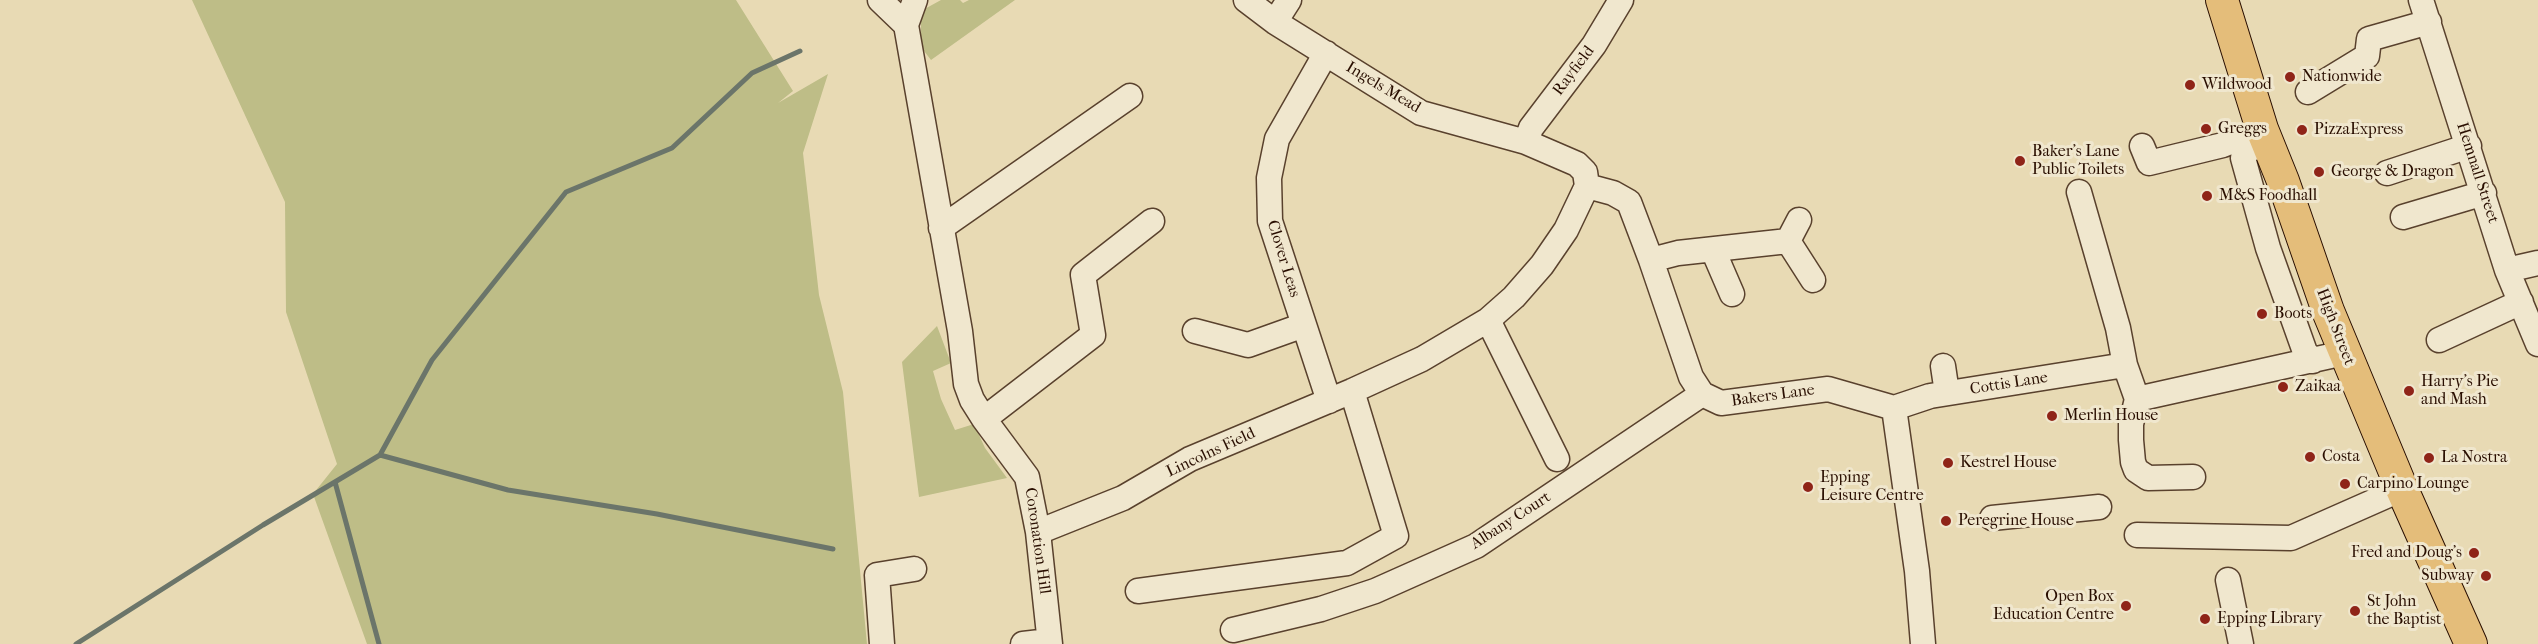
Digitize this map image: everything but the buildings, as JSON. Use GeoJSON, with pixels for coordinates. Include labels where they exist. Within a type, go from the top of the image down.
{"type":"FeatureCollection","features":[{"type":"Feature","properties":{"kind":"main road","name":"High Street"},"geometry":{"type":"LineString","coordinates":[[2222,0],[2265,135],[2344,353],[2471,644]]}},
{"type":"Feature","properties":{"kind":"street"},"geometry":{"type":"LineString","coordinates":[[880,0],[906,25]]}},
{"type":"Feature","properties":{"kind":"street","name":"Coronation Hill"},"geometry":{"type":"LineString","coordinates":[[915,0],[906,25],[966,384],[972,400],[984,419],[1027,477],[1038,532],[1050,643],[1023,644]]}},
{"type":"Feature","properties":{"kind":"street","name":"Ingels Mead"},"geometry":{"type":"LineString","coordinates":[[1246,0],[1275,22],[1421,113],[1526,142],[1577,164],[1585,172],[1587,186]]}},
{"type":"Feature","properties":{"kind":"street"},"geometry":{"type":"LineString","coordinates":[[1275,22],[1289,0]]}},
{"type":"Feature","properties":{"kind":"street","name":"Rayfield"},"geometry":{"type":"LineString","coordinates":[[1526,142],[1531,128],[1594,45],[1621,0]]}},
{"type":"Feature","properties":{"kind":"street"},"geometry":{"type":"LineString","coordinates":[[2308,92],[2367,56],[2369,39],[2425,11]]}},
{"type":"Feature","properties":{"kind":"street","name":"Hemnall Street"},"geometry":{"type":"LineString","coordinates":[[2425,11],[2507,270],[2538,344]]}},
{"type":"Feature","properties":{"kind":"street","name":"Clover Leas"},"geometry":{"type":"LineString","coordinates":[[1326,53],[1276,139],[1269,178],[1270,221],[1329,401]]}},
{"type":"Feature","properties":{"kind":"street"},"geometry":{"type":"LineString","coordinates":[[941,228],[1130,96]]}},
{"type":"Feature","properties":{"kind":"street"},"geometry":{"type":"LineString","coordinates":[[2142,146],[2149,163],[2265,135]]}},
{"type":"Feature","properties":{"kind":"street"},"geometry":{"type":"LineString","coordinates":[[2265,135],[2245,152],[2243,158],[2268,248],[2305,352],[2313,361]]}},
{"type":"Feature","properties":{"kind":"street"},"geometry":{"type":"LineString","coordinates":[[2386,173],[2469,146]]}},
{"type":"Feature","properties":{"kind":"street"},"geometry":{"type":"LineString","coordinates":[[1587,186],[1613,193],[1629,202],[1690,377],[1702,394]]}},
{"type":"Feature","properties":{"kind":"street","name":"Lincolns Field"},"geometry":{"type":"LineString","coordinates":[[1038,532],[1123,498],[1190,459],[1352,391],[1422,358],[1488,320],[1514,297],[1542,265],[1566,230],[1587,186]]}},
{"type":"Feature","properties":{"kind":"street"},"geometry":{"type":"LineString","coordinates":[[2079,192],[2118,328],[2125,365],[2137,399],[2131,432],[2133,462],[2136,470],[2148,478],[2193,477]]}},
{"type":"Feature","properties":{"kind":"street"},"geometry":{"type":"LineString","coordinates":[[2403,217],[2484,193]]}},
{"type":"Feature","properties":{"kind":"street"},"geometry":{"type":"LineString","coordinates":[[984,419],[1093,335],[1083,274],[1152,221]]}},
{"type":"Feature","properties":{"kind":"street"},"geometry":{"type":"LineString","coordinates":[[1651,260],[1678,253],[1713,250],[1793,230],[1813,280]]}},
{"type":"Feature","properties":{"kind":"street"},"geometry":{"type":"LineString","coordinates":[[1713,250],[1732,294]]}},
{"type":"Feature","properties":{"kind":"street"},"geometry":{"type":"LineString","coordinates":[[2507,270],[2538,263]]}},
{"type":"Feature","properties":{"kind":"street"},"geometry":{"type":"LineString","coordinates":[[2439,340],[2521,302]]}},
{"type":"Feature","properties":{"kind":"street"},"geometry":{"type":"LineString","coordinates":[[1488,320],[1557,459]]}},
{"type":"Feature","properties":{"kind":"street"},"geometry":{"type":"LineString","coordinates":[[1195,331],[1248,345],[1304,325]]}},
{"type":"Feature","properties":{"kind":"street"},"geometry":{"type":"LineString","coordinates":[[2137,399],[2344,353]]}},
{"type":"Feature","properties":{"kind":"street","name":"Cottis Lane"},"geometry":{"type":"LineString","coordinates":[[1894,408],[1930,396],[2125,365]]}},
{"type":"Feature","properties":{"kind":"street"},"geometry":{"type":"LineString","coordinates":[[1943,366],[1947,393]]}},
{"type":"Feature","properties":{"kind":"street","name":"Bakers Lane"},"geometry":{"type":"LineString","coordinates":[[1702,394],[1721,403],[1828,389],[1894,408]]}},
{"type":"Feature","properties":{"kind":"street"},"geometry":{"type":"LineString","coordinates":[[1138,591],[1347,563],[1396,536],[1352,391]]}},
{"type":"Feature","properties":{"kind":"street","name":"Albany Court"},"geometry":{"type":"LineString","coordinates":[[1232,629],[1321,609],[1375,591],[1476,546],[1702,394]]}},
{"type":"Feature","properties":{"kind":"street"},"geometry":{"type":"LineString","coordinates":[[1894,408],[1917,571],[1923,644]]}},
{"type":"Feature","properties":{"kind":"street"},"geometry":{"type":"LineString","coordinates":[[2138,535],[2291,538],[2402,489]]}},
{"type":"Feature","properties":{"kind":"street"},"geometry":{"type":"LineString","coordinates":[[1992,518],[2099,507]]}},
{"type":"Feature","properties":{"kind":"street"},"geometry":{"type":"LineString","coordinates":[[882,644],[877,575],[914,569]]}},
{"type":"Feature","properties":{"kind":"street"},"geometry":{"type":"LineString","coordinates":[[2228,580],[2241,644]]}},
{"type":"Feature","properties":{"kind":"shaded area"},"geometry":{"type":"Polygon","coordinates":[[[192,0],[736,0],[793,91],[778,103],[828,74],[803,153],[819,295],[843,392],[867,644],[367,644],[313,494],[337,464],[286,312],[285,202],[192,0]]]}},
{"type":"Feature","properties":{"kind":"shaded area"},"geometry":{"type":"Polygon","coordinates":[[[941,0],[960,0],[963,3],[969,0],[1015,0],[931,60],[921,47],[921,11],[941,0]]]}},
{"type":"Feature","properties":{"kind":"shaded area"},"geometry":{"type":"Polygon","coordinates":[[[937,326],[951,363],[933,371],[941,399],[955,430],[974,424],[985,448],[1007,478],[919,497],[902,362],[937,326]]]}},
{"type":"Feature","properties":{"kind":"waterway"},"geometry":{"type":"LineString","coordinates":[[76,644],[263,525],[380,455],[432,360],[566,192],[672,148],[752,73],[800,51]]}},
{"type":"Feature","properties":{"kind":"waterway"},"geometry":{"type":"LineString","coordinates":[[380,455],[508,490],[657,514],[833,549]]}},
{"type":"Feature","properties":{"kind":"waterway"},"geometry":{"type":"LineString","coordinates":[[335,482],[379,644]]}},
{"type":"Feature","properties":{"kind":"place","name":"Nationwide"},"geometry":{"type":"Point","coordinates":[2290,77]}},
{"type":"Feature","properties":{"kind":"place","name":"Wildwood"},"geometry":{"type":"Point","coordinates":[2190,85]}},
{"type":"Feature","properties":{"kind":"place","name":"Greggs"},"geometry":{"type":"Point","coordinates":[2206,129]}},
{"type":"Feature","properties":{"kind":"place","name":"PizzaExpress"},"geometry":{"type":"Point","coordinates":[2302,130]}},
{"type":"Feature","properties":{"kind":"place","name":"Baker's Lane Public Toilets"},"geometry":{"type":"Point","coordinates":[2020,161]}},
{"type":"Feature","properties":{"kind":"place","name":"George & Dragon"},"geometry":{"type":"Point","coordinates":[2319,172]}},
{"type":"Feature","properties":{"kind":"place","name":"M&S Foodhall"},"geometry":{"type":"Point","coordinates":[2207,196]}},
{"type":"Feature","properties":{"kind":"place","name":"Boots"},"geometry":{"type":"Point","coordinates":[2262,314]}},
{"type":"Feature","properties":{"kind":"place","name":"Zaikaa"},"geometry":{"type":"Point","coordinates":[2283,387]}},
{"type":"Feature","properties":{"kind":"place","name":"Harry's Pie and Mash"},"geometry":{"type":"Point","coordinates":[2409,391]}},
{"type":"Feature","properties":{"kind":"place","name":"Merlin House"},"geometry":{"type":"Point","coordinates":[2052,416]}},
{"type":"Feature","properties":{"kind":"place","name":"Costa"},"geometry":{"type":"Point","coordinates":[2310,457]}},
{"type":"Feature","properties":{"kind":"place","name":"La Nostra"},"geometry":{"type":"Point","coordinates":[2429,458]}},
{"type":"Feature","properties":{"kind":"place","name":"Kestrel House"},"geometry":{"type":"Point","coordinates":[1948,463]}},
{"type":"Feature","properties":{"kind":"place","name":"Carpino Lounge"},"geometry":{"type":"Point","coordinates":[2345,484]}},
{"type":"Feature","properties":{"kind":"place","name":"Epping Leisure Centre"},"geometry":{"type":"Point","coordinates":[1808,487]}},
{"type":"Feature","properties":{"kind":"place","name":"Peregrine House"},"geometry":{"type":"Point","coordinates":[1946,521]}},
{"type":"Feature","properties":{"kind":"place","name":"Fred and Doug's"},"geometry":{"type":"Point","coordinates":[2474,553]}},
{"type":"Feature","properties":{"kind":"place","name":"Subway"},"geometry":{"type":"Point","coordinates":[2486,576]}},
{"type":"Feature","properties":{"kind":"place","name":"Open Box Education Centre"},"geometry":{"type":"Point","coordinates":[2126,606]}},
{"type":"Feature","properties":{"kind":"place","name":"St John the Baptist"},"geometry":{"type":"Point","coordinates":[2355,611]}},
{"type":"Feature","properties":{"kind":"place","name":"Epping Library"},"geometry":{"type":"Point","coordinates":[2205,619]}}]}
